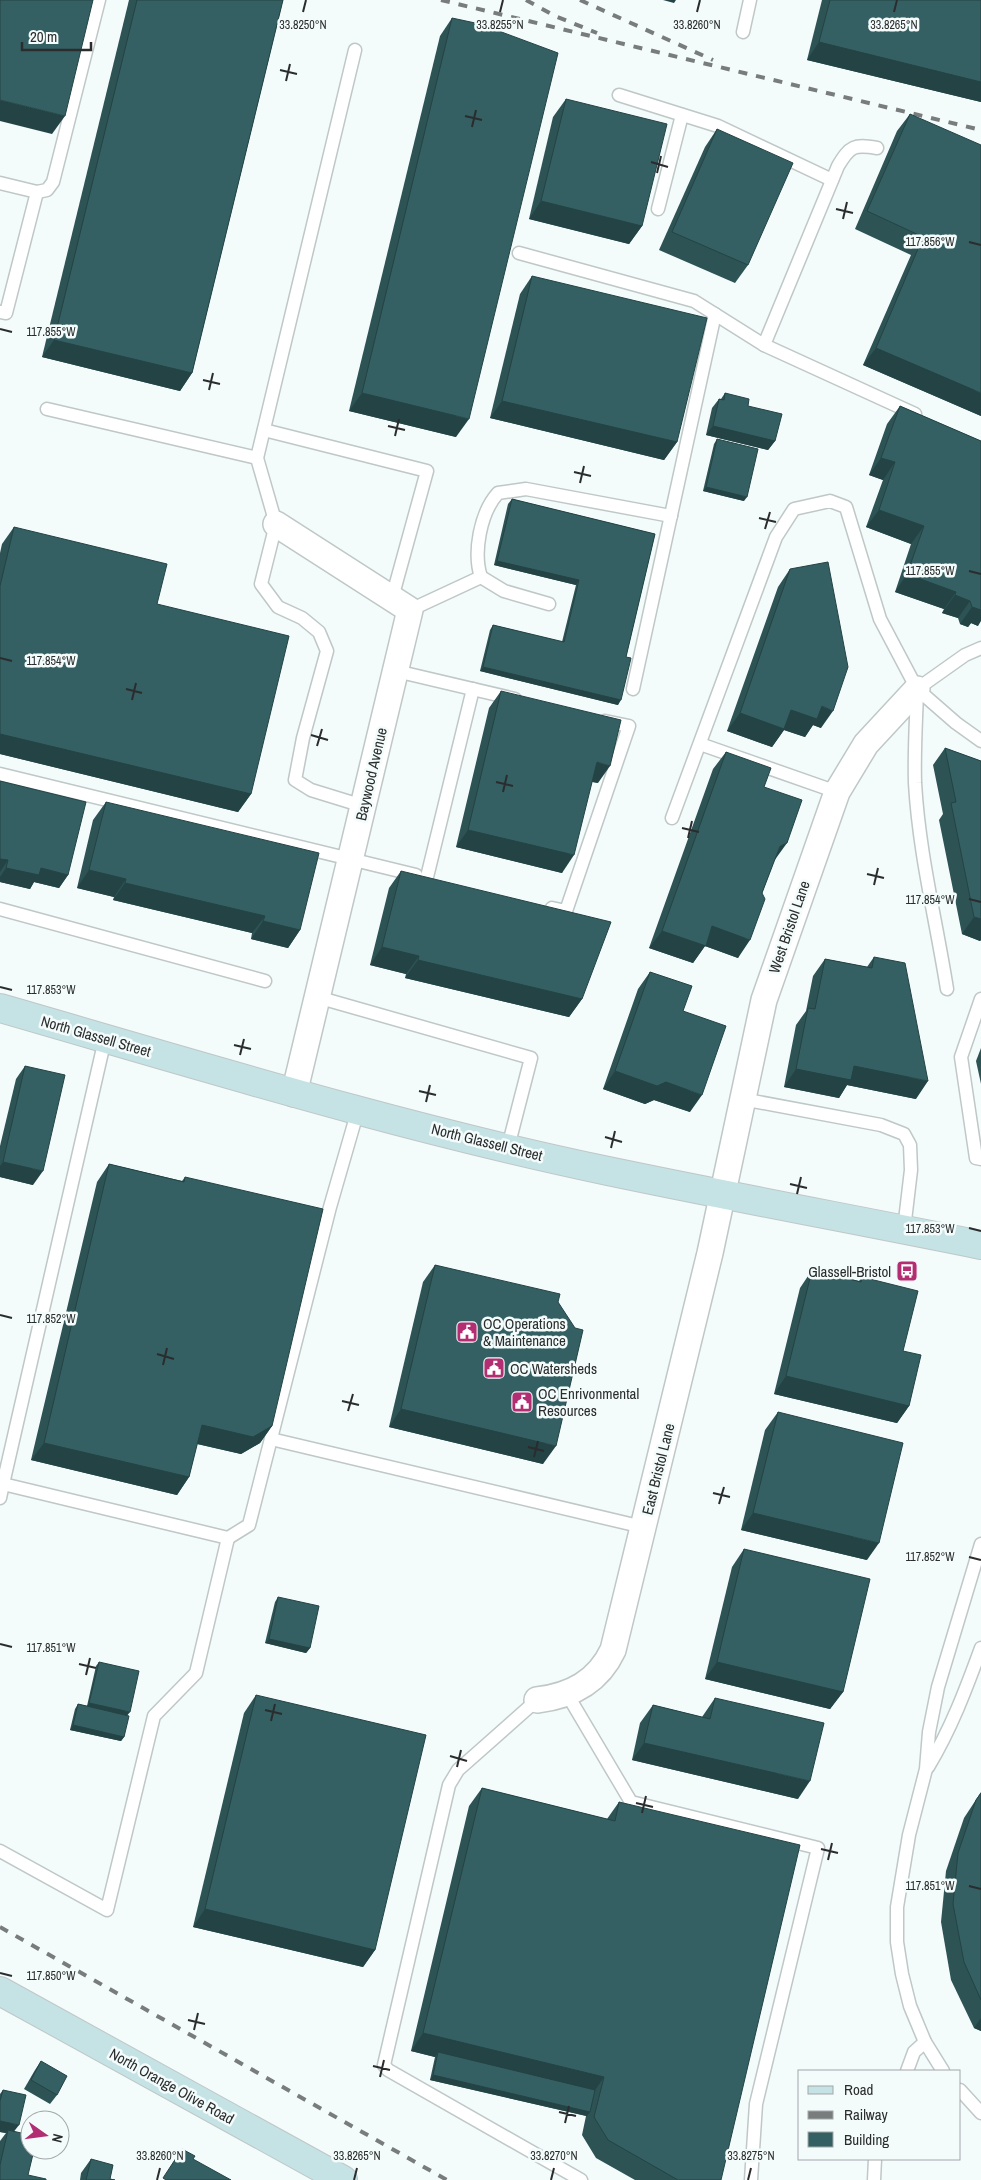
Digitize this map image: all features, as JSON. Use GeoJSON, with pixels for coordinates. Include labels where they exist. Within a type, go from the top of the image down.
{"type":"FeatureCollection","features":[{"type":"Feature","properties":{"kind":"main road","name":"North Glassell Street"},"geometry":{"type":"LineString","coordinates":[[0,1008],[294,1094],[607,1171],[981,1244]]}},
{"type":"Feature","properties":{"kind":"main road","name":"North Orange Olive Road"},"geometry":{"type":"LineString","coordinates":[[0,1991],[343,2180]]}},
{"type":"Feature","properties":{"kind":"street"},"geometry":{"type":"LineString","coordinates":[[276,524],[401,604]]}},
{"type":"Feature","properties":{"kind":"street","name":"Baywood Avenue"},"geometry":{"type":"LineString","coordinates":[[294,1094],[396,671],[401,604]]}},
{"type":"Feature","properties":{"kind":"street","name":"West Bristol Lane"},"geometry":{"type":"LineString","coordinates":[[724,1194],[742,1099],[764,1000],[837,792],[866,744],[916,689]]}},
{"type":"Feature","properties":{"kind":"street","name":"East Bristol Lane"},"geometry":{"type":"LineString","coordinates":[[537,1700],[567,1694],[595,1677],[607,1663],[613,1650],[724,1194]]}},
{"type":"Feature","properties":{"kind":"lane"},"geometry":{"type":"LineString","coordinates":[[0,183],[37,192],[47,190],[53,182],[99,0]]}},
{"type":"Feature","properties":{"kind":"lane"},"geometry":{"type":"LineString","coordinates":[[743,32],[750,0]]}},
{"type":"Feature","properties":{"kind":"lane"},"geometry":{"type":"LineString","coordinates":[[355,50],[257,458],[276,524],[261,584],[278,607],[302,618],[319,632],[327,652],[303,738],[295,780],[311,790],[363,806]]}},
{"type":"Feature","properties":{"kind":"lane"},"geometry":{"type":"LineString","coordinates":[[619,95],[718,126],[832,180]]}},
{"type":"Feature","properties":{"kind":"lane"},"geometry":{"type":"LineString","coordinates":[[658,209],[682,115]]}},
{"type":"Feature","properties":{"kind":"lane"},"geometry":{"type":"LineString","coordinates":[[764,346],[832,180],[846,152],[858,145],[877,148]]}},
{"type":"Feature","properties":{"kind":"lane"},"geometry":{"type":"LineString","coordinates":[[0,312],[6,313],[37,192]]}},
{"type":"Feature","properties":{"kind":"lane"},"geometry":{"type":"LineString","coordinates":[[518,253],[694,301],[764,346],[927,419]]}},
{"type":"Feature","properties":{"kind":"lane"},"geometry":{"type":"LineString","coordinates":[[632,689],[715,314]]}},
{"type":"Feature","properties":{"kind":"lane"},"geometry":{"type":"LineString","coordinates":[[47,409],[257,458]]}},
{"type":"Feature","properties":{"kind":"lane"},"geometry":{"type":"LineString","coordinates":[[264,430],[427,471],[401,604],[481,577]]}},
{"type":"Feature","properties":{"kind":"lane"},"geometry":{"type":"LineString","coordinates":[[549,604],[504,591],[481,577],[477,564],[477,544],[491,500],[498,493],[526,490],[670,516]]}},
{"type":"Feature","properties":{"kind":"lane"},"geometry":{"type":"LineString","coordinates":[[672,818],[776,537],[794,509],[830,501],[846,507],[880,619],[916,689],[981,742]]}},
{"type":"Feature","properties":{"kind":"lane"},"geometry":{"type":"LineString","coordinates":[[916,689],[965,655],[981,648]]}},
{"type":"Feature","properties":{"kind":"lane"},"geometry":{"type":"LineString","coordinates":[[396,671],[528,702]]}},
{"type":"Feature","properties":{"kind":"lane"},"geometry":{"type":"LineString","coordinates":[[0,774],[431,878],[473,689]]}},
{"type":"Feature","properties":{"kind":"lane"},"geometry":{"type":"LineString","coordinates":[[916,689],[915,782],[920,834],[927,889],[938,934],[947,989]]}},
{"type":"Feature","properties":{"kind":"lane"},"geometry":{"type":"LineString","coordinates":[[538,904],[566,911],[629,726],[592,718]]}},
{"type":"Feature","properties":{"kind":"lane"},"geometry":{"type":"LineString","coordinates":[[700,744],[837,792]]}},
{"type":"Feature","properties":{"kind":"lane"},"geometry":{"type":"LineString","coordinates":[[0,909],[265,981]]}},
{"type":"Feature","properties":{"kind":"lane"},"geometry":{"type":"LineString","coordinates":[[317,997],[531,1058],[508,1147]]}},
{"type":"Feature","properties":{"kind":"lane"},"geometry":{"type":"LineString","coordinates":[[981,1000],[961,1057],[976,1158],[981,1159]]}},
{"type":"Feature","properties":{"kind":"lane"},"geometry":{"type":"LineString","coordinates":[[0,1498],[105,1039]]}},
{"type":"Feature","properties":{"kind":"lane"},"geometry":{"type":"LineString","coordinates":[[742,1099],[881,1125],[904,1134],[910,1145],[911,1170],[904,1229]]}},
{"type":"Feature","properties":{"kind":"lane"},"geometry":{"type":"LineString","coordinates":[[0,1851],[107,1910],[154,1716],[196,1673],[228,1538],[249,1525],[330,1207],[358,1110]]}},
{"type":"Feature","properties":{"kind":"lane"},"geometry":{"type":"LineString","coordinates":[[272,1439],[643,1527]]}},
{"type":"Feature","properties":{"kind":"lane"},"geometry":{"type":"LineString","coordinates":[[3,1484],[228,1538]]}},
{"type":"Feature","properties":{"kind":"lane"},"geometry":{"type":"LineString","coordinates":[[942,2070],[925,2042],[910,2006],[897,1942],[897,1907],[908,1835],[926,1769],[929,1732],[938,1687],[977,1568],[981,1544]]}},
{"type":"Feature","properties":{"kind":"lane"},"geometry":{"type":"LineString","coordinates":[[926,1769],[944,1741],[963,1698],[981,1648]]}},
{"type":"Feature","properties":{"kind":"lane"},"geometry":{"type":"LineString","coordinates":[[567,1694],[631,1802],[818,1848],[756,2104],[751,2180]]}},
{"type":"Feature","properties":{"kind":"lane"},"geometry":{"type":"LineString","coordinates":[[537,1700],[458,1770],[449,1785],[384,2065],[388,2070],[581,2180]]}},
{"type":"Feature","properties":{"kind":"lane"},"geometry":{"type":"LineString","coordinates":[[907,2070],[914,2052],[925,2042]]}},
{"type":"Feature","properties":{"kind":"lane"},"geometry":{"type":"LineString","coordinates":[[961,2091],[981,2113]]}},
{"type":"Feature","properties":{"kind":"lane"},"geometry":{"type":"LineString","coordinates":[[874,2180],[876,2160]]}},
{"type":"Feature","properties":{"kind":"building"},"geometry":{"type":"Polygon","coordinates":[[[0,0],[93,0],[65,116],[0,100],[0,0]]]}},
{"type":"Feature","properties":{"kind":"building"},"geometry":{"type":"Polygon","coordinates":[[[137,0],[283,0],[192,373],[54,340],[137,0]]]}},
{"type":"Feature","properties":{"kind":"building"},"geometry":{"type":"Polygon","coordinates":[[[830,0],[981,0],[981,82],[819,42],[830,0]]]}},
{"type":"Feature","properties":{"kind":"building"},"geometry":{"type":"Polygon","coordinates":[[[452,18],[480,24],[558,53],[469,419],[362,393],[452,18]]]}},
{"type":"Feature","properties":{"kind":"building"},"geometry":{"type":"Polygon","coordinates":[[[566,99],[667,124],[642,226],[541,201],[566,99]]]}},
{"type":"Feature","properties":{"kind":"building"},"geometry":{"type":"Polygon","coordinates":[[[910,114],[981,145],[981,393],[876,348],[923,237],[867,211],[910,114]]]}},
{"type":"Feature","properties":{"kind":"building"},"geometry":{"type":"Polygon","coordinates":[[[717,129],[793,163],[748,265],[672,232],[717,129]]]}},
{"type":"Feature","properties":{"kind":"building"},"geometry":{"type":"Polygon","coordinates":[[[532,276],[707,318],[677,442],[502,401],[532,276]]]}},
{"type":"Feature","properties":{"kind":"building"},"geometry":{"type":"Polygon","coordinates":[[[725,393],[749,399],[748,406],[782,414],[775,441],[713,426],[719,399],[724,400],[725,393]]]}},
{"type":"Feature","properties":{"kind":"building"},"geometry":{"type":"Polygon","coordinates":[[[900,406],[981,441],[981,610],[972,607],[970,601],[955,595],[956,592],[907,574],[924,526],[879,510],[895,462],[881,458],[900,406]]]}},
{"type":"Feature","properties":{"kind":"building"},"geometry":{"type":"Polygon","coordinates":[[[717,439],[758,449],[747,497],[706,487],[717,439]]]}},
{"type":"Feature","properties":{"kind":"building"},"geometry":{"type":"Polygon","coordinates":[[[512,499],[655,534],[626,657],[631,658],[621,700],[483,667],[493,625],[564,642],[579,580],[497,561],[512,499]]]}},
{"type":"Feature","properties":{"kind":"building"},"geometry":{"type":"Polygon","coordinates":[[[14,527],[167,564],[157,604],[289,636],[251,794],[0,734],[0,586],[14,527]]]}},
{"type":"Feature","properties":{"kind":"building"},"geometry":{"type":"Polygon","coordinates":[[[828,562],[848,667],[833,711],[822,706],[817,719],[791,710],[784,729],[740,713],[790,569],[828,562]]]}},
{"type":"Feature","properties":{"kind":"building"},"geometry":{"type":"Polygon","coordinates":[[[501,691],[621,720],[610,766],[597,762],[574,855],[468,830],[501,691]]]}},
{"type":"Feature","properties":{"kind":"building"},"geometry":{"type":"Polygon","coordinates":[[[945,748],[981,761],[981,919],[974,917],[951,803],[956,802],[945,748]]]}},
{"type":"Feature","properties":{"kind":"building"},"geometry":{"type":"Polygon","coordinates":[[[726,752],[771,768],[764,787],[802,800],[787,843],[780,846],[762,893],[765,899],[750,940],[712,926],[706,946],[662,931],[726,752]]]}},
{"type":"Feature","properties":{"kind":"building"},"geometry":{"type":"Polygon","coordinates":[[[0,781],[86,802],[68,875],[41,868],[39,875],[6,868],[8,860],[0,859],[0,781]]]}},
{"type":"Feature","properties":{"kind":"building"},"geometry":{"type":"Polygon","coordinates":[[[106,802],[319,853],[300,930],[263,921],[265,916],[125,883],[126,879],[89,870],[106,802]]]}},
{"type":"Feature","properties":{"kind":"building"},"geometry":{"type":"Polygon","coordinates":[[[401,871],[611,922],[582,999],[418,960],[419,956],[382,947],[401,871]]]}},
{"type":"Feature","properties":{"kind":"building"},"geometry":{"type":"Polygon","coordinates":[[[874,957],[905,963],[928,1081],[854,1066],[851,1080],[796,1069],[808,1008],[815,1009],[825,959],[872,968],[874,957]]]}},
{"type":"Feature","properties":{"kind":"building"},"geometry":{"type":"Polygon","coordinates":[[[650,972],[692,986],[683,1011],[726,1026],[702,1095],[666,1082],[657,1086],[615,1071],[650,972]]]}},
{"type":"Feature","properties":{"kind":"building"},"geometry":{"type":"Polygon","coordinates":[[[25,1066],[65,1075],[43,1171],[3,1162],[25,1066]]]}},
{"type":"Feature","properties":{"kind":"building"},"geometry":{"type":"Polygon","coordinates":[[[109,1164],[184,1182],[185,1177],[323,1209],[272,1426],[253,1437],[202,1425],[189,1477],[44,1443],[109,1164]]]}},
{"type":"Feature","properties":{"kind":"building"},"geometry":{"type":"Polygon","coordinates":[[[435,1265],[560,1294],[558,1302],[575,1328],[583,1330],[556,1446],[401,1409],[435,1265]]]}},
{"type":"Feature","properties":{"kind":"building"},"geometry":{"type":"Polygon","coordinates":[[[812,1270],[861,1282],[862,1277],[918,1291],[903,1351],[921,1355],[909,1406],[786,1376],[812,1270]]]}},
{"type":"Feature","properties":{"kind":"building"},"geometry":{"type":"Polygon","coordinates":[[[778,1412],[903,1443],[879,1543],[753,1513],[778,1412]]]}},
{"type":"Feature","properties":{"kind":"building"},"geometry":{"type":"Polygon","coordinates":[[[744,1549],[870,1579],[843,1692],[717,1662],[744,1549]]]}},
{"type":"Feature","properties":{"kind":"building"},"geometry":{"type":"Polygon","coordinates":[[[278,1597],[319,1606],[310,1648],[269,1639],[278,1597]]]}},
{"type":"Feature","properties":{"kind":"building"},"geometry":{"type":"Polygon","coordinates":[[[99,1662],[139,1671],[130,1712],[89,1703],[99,1662]]]}},
{"type":"Feature","properties":{"kind":"building"},"geometry":{"type":"Polygon","coordinates":[[[256,1695],[426,1735],[375,1950],[205,1909],[256,1695]]]}},
{"type":"Feature","properties":{"kind":"building"},"geometry":{"type":"Polygon","coordinates":[[[715,1698],[824,1723],[810,1781],[644,1743],[653,1705],[710,1719],[715,1698]]]}},
{"type":"Feature","properties":{"kind":"building"},"geometry":{"type":"Polygon","coordinates":[[[78,1704],[129,1716],[124,1737],[73,1725],[78,1704]]]}},
{"type":"Feature","properties":{"kind":"building"},"geometry":{"type":"Polygon","coordinates":[[[482,1788],[615,1821],[619,1802],[800,1845],[721,2180],[678,2180],[608,2140],[594,2117],[604,2077],[423,2033],[482,1788]]]}},
{"type":"Feature","properties":{"kind":"building"},"geometry":{"type":"Polygon","coordinates":[[[981,1793],[981,2000],[964,1962],[953,1904],[958,1853],[976,1800],[981,1793]]]}},
{"type":"Feature","properties":{"kind":"building"},"geometry":{"type":"Polygon","coordinates":[[[438,2052],[595,2090],[590,2112],[433,2075],[438,2052]]]}},
{"type":"Feature","properties":{"kind":"building"},"geometry":{"type":"Polygon","coordinates":[[[41,2061],[67,2076],[57,2095],[31,2080],[41,2061]]]}},
{"type":"Feature","properties":{"kind":"building"},"geometry":{"type":"Polygon","coordinates":[[[3,2090],[26,2095],[22,2110],[20,2110],[19,2125],[0,2121],[0,2101],[3,2090]]]}},
{"type":"Feature","properties":{"kind":"building"},"geometry":{"type":"Polygon","coordinates":[[[8,2130],[20,2133],[20,2160],[32,2160],[28,2175],[46,2180],[0,2180],[0,2165],[8,2130]]]}},
{"type":"Feature","properties":{"kind":"building"},"geometry":{"type":"Polygon","coordinates":[[[182,2149],[195,2156],[193,2159],[231,2180],[166,2180],[163,2178],[182,2149]]]}},
{"type":"Feature","properties":{"kind":"building"},"geometry":{"type":"Polygon","coordinates":[[[91,2159],[113,2165],[110,2179],[115,2180],[86,2180],[91,2159]]]}},
{"type":"Feature","properties":{"kind":"railway"},"geometry":{"type":"LineString","coordinates":[[441,0],[981,130]]}},
{"type":"Feature","properties":{"kind":"railway"},"geometry":{"type":"LineString","coordinates":[[526,0],[555,16],[597,33]]}},
{"type":"Feature","properties":{"kind":"railway"},"geometry":{"type":"LineString","coordinates":[[580,0],[713,60]]}},
{"type":"Feature","properties":{"kind":"railway"},"geometry":{"type":"LineString","coordinates":[[0,1927],[447,2180]]}},
{"type":"Feature","properties":{"kind":"place","name":"Glassell-Bristol"},"geometry":{"type":"Point","coordinates":[907,1271]}},
{"type":"Feature","properties":{"kind":"place","name":"OC Operations & Maintenance"},"geometry":{"type":"Point","coordinates":[467,1332]}},
{"type":"Feature","properties":{"kind":"place","name":"OC Watersheds"},"geometry":{"type":"Point","coordinates":[494,1368]}},
{"type":"Feature","properties":{"kind":"place","name":"OC Enrivonmental Resources"},"geometry":{"type":"Point","coordinates":[522,1402]}}]}
